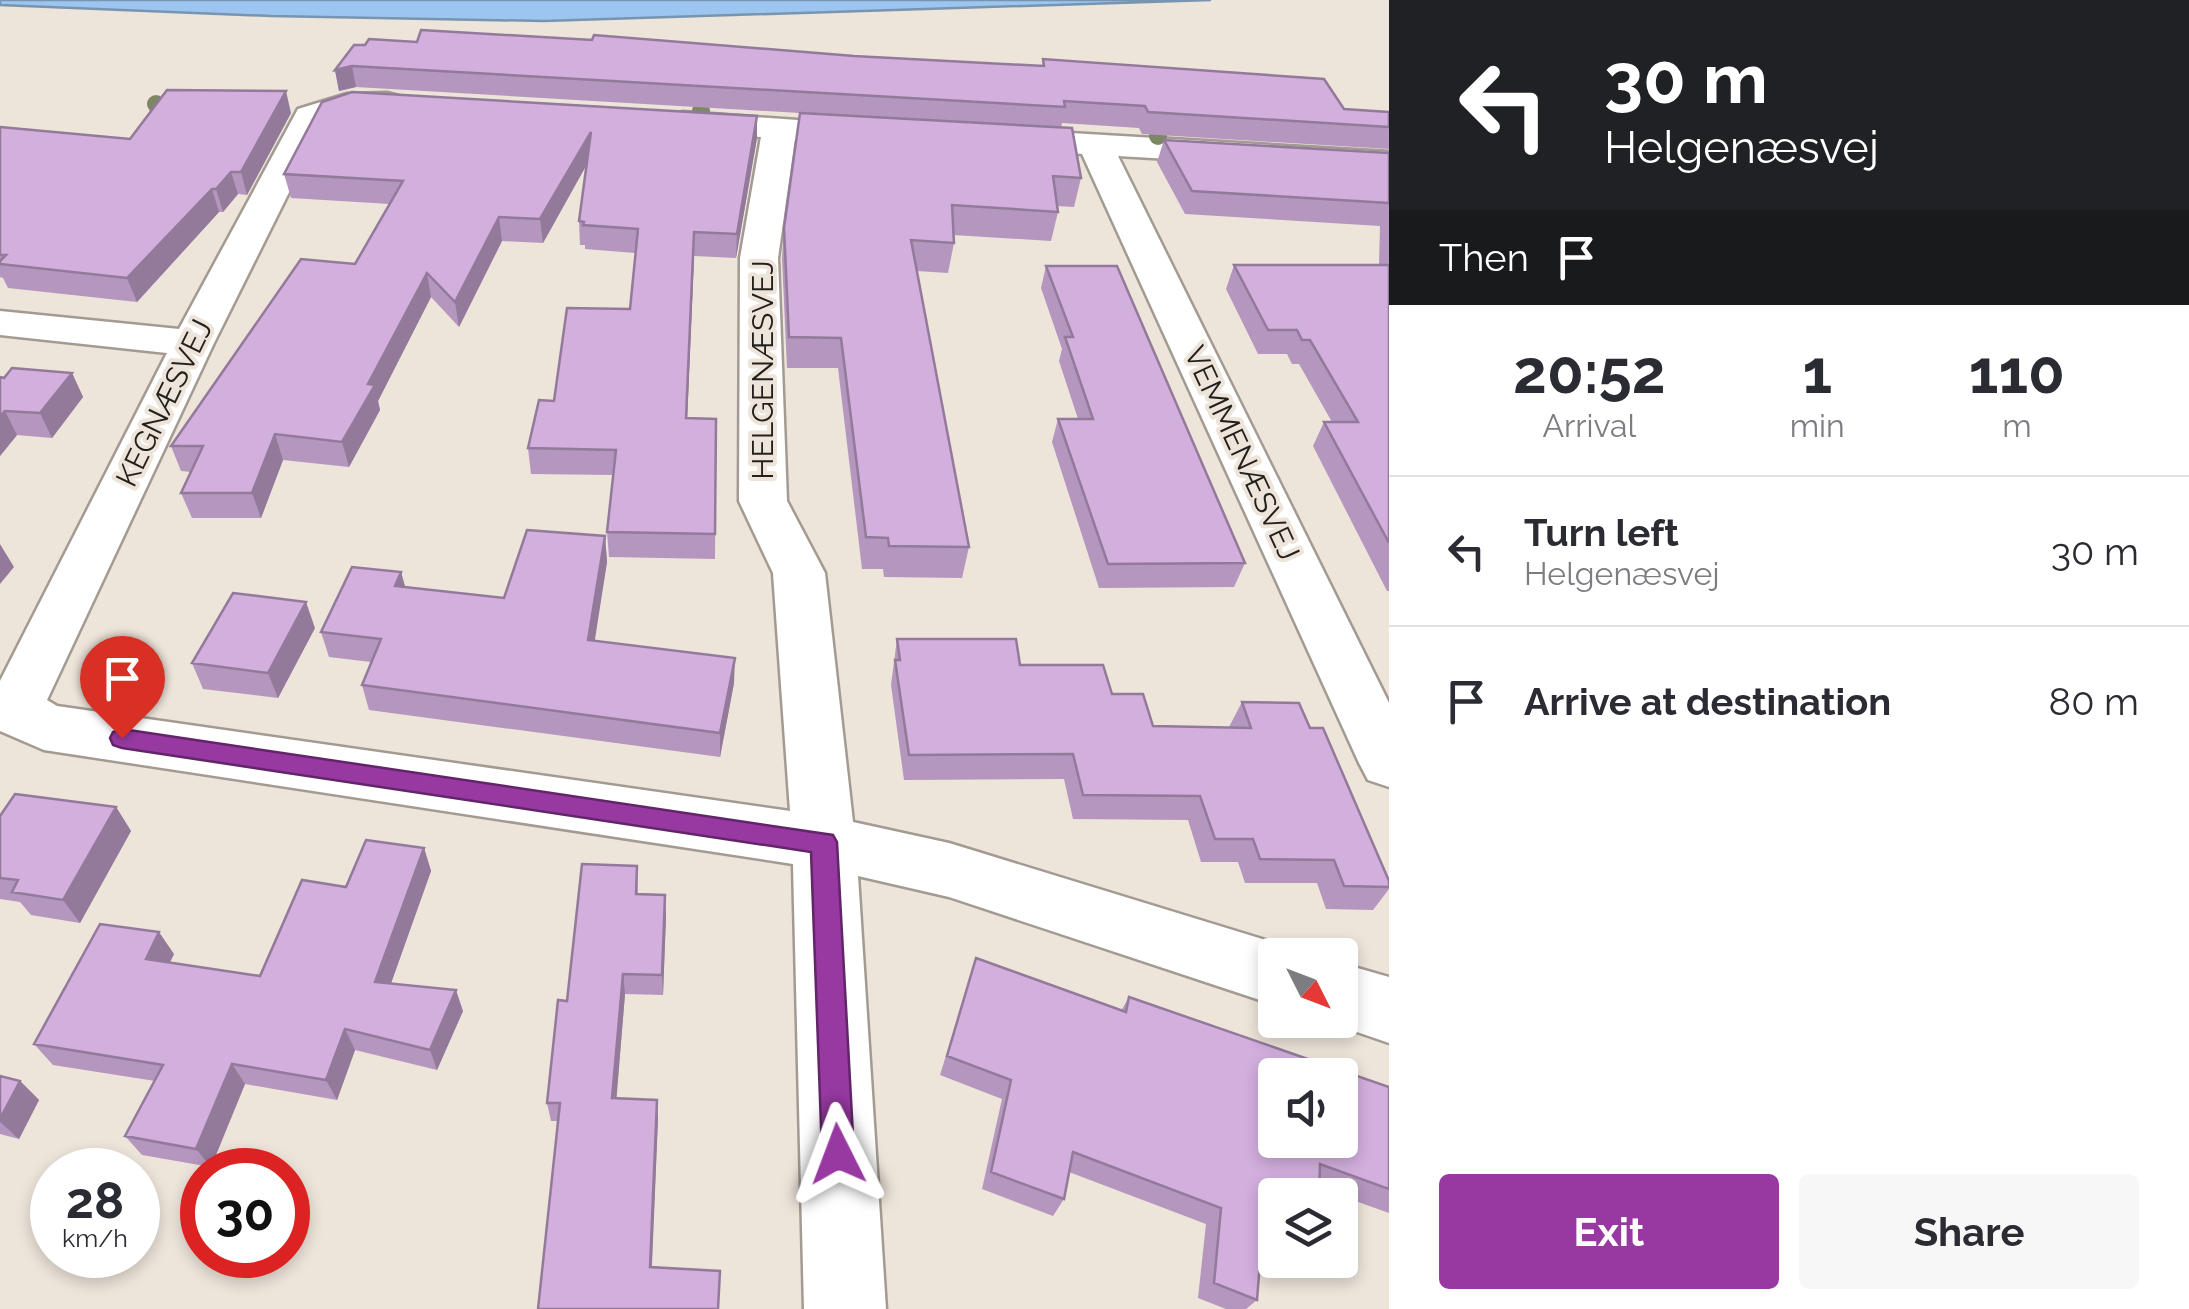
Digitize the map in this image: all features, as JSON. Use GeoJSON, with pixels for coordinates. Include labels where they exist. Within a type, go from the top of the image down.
{"type":"FeatureCollection","features":[{"type":"Feature","properties":{"kind":"street","name":"KEGNÆSVEJ"},"geometry":{"type":"LineString","coordinates":[[8,709],[310,116],[325,107],[356,101],[413,105]]}},
{"type":"Feature","properties":{"kind":"street"},"geometry":{"type":"LineString","coordinates":[[644,120],[898,134]]}},
{"type":"Feature","properties":{"kind":"street","name":"HELGENÆSVEJ"},"geometry":{"type":"LineString","coordinates":[[779,128],[759,258],[763,501],[799,573],[824,842],[845,1309]]}},
{"type":"Feature","properties":{"kind":"street"},"geometry":{"type":"LineString","coordinates":[[976,138],[1389,162]]}},
{"type":"Feature","properties":{"kind":"street","name":"VEMMENÆSVEJ"},"geometry":{"type":"LineString","coordinates":[[1095,144],[1389,763]]}},
{"type":"Feature","properties":{"kind":"street"},"geometry":{"type":"LineString","coordinates":[[0,323],[193,342]]}},
{"type":"Feature","properties":{"kind":"street"},"geometry":{"type":"LineString","coordinates":[[8,709],[44,727],[824,842],[949,870],[1258,969]]}},
{"type":"Feature","properties":{"kind":"street"},"geometry":{"type":"LineString","coordinates":[[1358,1001],[1389,1010]]}},
{"type":"Feature","properties":{"kind":"water"},"geometry":{"type":"Polygon","coordinates":[[[0,0],[1211,0],[544,21],[271,16],[0,5],[0,0]]]}},
{"type":"Feature","properties":{"kind":"building"},"geometry":{"type":"Polygon","coordinates":[[[421,30],[592,40],[594,35],[854,56],[1044,66],[1043,59],[1324,79],[1344,109],[1389,112],[1389,127],[1148,112],[1145,106],[1064,101],[1065,107],[352,66],[335,70],[354,45],[365,45],[369,39],[417,42],[421,30]]]}},
{"type":"Feature","properties":{"kind":"building"},"geometry":{"type":"Polygon","coordinates":[[[167,90],[286,91],[241,172],[231,172],[212,189],[127,278],[0,264],[6,255],[0,255],[0,127],[130,139],[167,90]]]}},
{"type":"Feature","properties":{"kind":"building"},"geometry":{"type":"Polygon","coordinates":[[[352,92],[757,116],[737,234],[694,232],[686,418],[716,419],[715,534],[607,532],[616,450],[528,448],[539,400],[554,401],[567,308],[630,309],[638,229],[583,225],[579,221],[591,132],[540,219],[499,217],[455,302],[427,273],[368,384],[375,385],[342,442],[275,434],[252,493],[181,493],[203,446],[171,446],[301,259],[355,264],[403,181],[284,174],[322,102],[352,92]]]}},
{"type":"Feature","properties":{"kind":"building"},"geometry":{"type":"Polygon","coordinates":[[[800,113],[1072,128],[1081,178],[1053,176],[1058,212],[952,205],[954,243],[911,240],[969,547],[889,546],[888,538],[866,537],[841,338],[789,337],[784,228],[800,113]]]}},
{"type":"Feature","properties":{"kind":"building"},"geometry":{"type":"Polygon","coordinates":[[[1164,140],[1389,153],[1389,203],[1192,191],[1164,140]]]}},
{"type":"Feature","properties":{"kind":"building"},"geometry":{"type":"Polygon","coordinates":[[[1234,265],[1389,265],[1389,543],[1324,422],[1358,422],[1310,340],[1302,340],[1297,330],[1268,330],[1234,265]]]}},
{"type":"Feature","properties":{"kind":"building"},"geometry":{"type":"Polygon","coordinates":[[[1046,266],[1117,266],[1245,563],[1108,564],[1058,419],[1093,419],[1065,337],[1073,337],[1046,266]]]}},
{"type":"Feature","properties":{"kind":"building"},"geometry":{"type":"Polygon","coordinates":[[[12,368],[72,373],[40,413],[5,411],[0,416],[0,377],[4,378],[12,368]]]}},
{"type":"Feature","properties":{"kind":"building"},"geometry":{"type":"Polygon","coordinates":[[[527,530],[605,536],[588,640],[735,658],[720,733],[362,685],[381,639],[321,632],[352,567],[401,572],[395,586],[504,598],[527,530]]]}},
{"type":"Feature","properties":{"kind":"building"},"geometry":{"type":"Polygon","coordinates":[[[233,593],[306,602],[268,673],[192,663],[233,593]]]}},
{"type":"Feature","properties":{"kind":"building"},"geometry":{"type":"Polygon","coordinates":[[[897,639],[1016,639],[1020,665],[1103,665],[1112,694],[1143,694],[1153,726],[1251,728],[1242,702],[1299,703],[1310,728],[1323,728],[1389,887],[1344,886],[1334,860],[1260,859],[1253,839],[1215,839],[1200,796],[1083,795],[1073,754],[909,755],[895,660],[900,660],[897,639]]]}},
{"type":"Feature","properties":{"kind":"building"},"geometry":{"type":"Polygon","coordinates":[[[15,794],[116,807],[63,900],[12,892],[18,880],[0,878],[0,816],[15,794]]]}},
{"type":"Feature","properties":{"kind":"building"},"geometry":{"type":"Polygon","coordinates":[[[366,840],[424,848],[375,982],[456,990],[430,1050],[345,1029],[326,1080],[232,1064],[196,1148],[191,1148],[125,1136],[163,1065],[34,1044],[100,924],[159,932],[146,959],[260,976],[302,880],[346,887],[366,840]]]}},
{"type":"Feature","properties":{"kind":"building"},"geometry":{"type":"Polygon","coordinates":[[[582,864],[637,866],[636,894],[665,895],[662,975],[623,974],[612,1098],[657,1100],[650,1267],[720,1271],[718,1309],[538,1309],[560,1103],[547,1103],[558,1000],[567,1001],[582,864]]]}},
{"type":"Feature","properties":{"kind":"building"},"geometry":{"type":"Polygon","coordinates":[[[976,958],[1126,1012],[1129,997],[1305,1058],[1258,1058],[1258,1158],[1358,1158],[1358,1076],[1389,1087],[1389,1189],[1320,1164],[1320,1178],[1258,1178],[1257,1300],[1214,1283],[1221,1208],[1073,1152],[1064,1199],[991,1172],[1011,1080],[947,1056],[976,958]]]}},
{"type":"Feature","properties":{"kind":"building"},"geometry":{"type":"Polygon","coordinates":[[[0,1076],[20,1081],[0,1119],[0,1076]]]}},
{"type":"Feature","properties":{"kind":"route"},"geometry":{"type":"LineString","coordinates":[[122,738],[824,842],[838,1154]]}}]}
